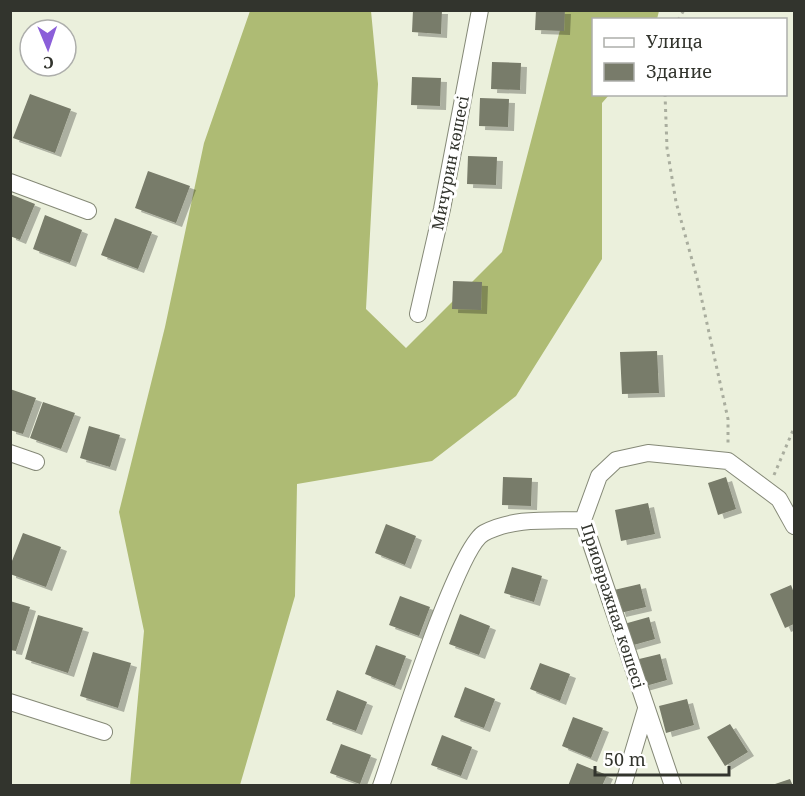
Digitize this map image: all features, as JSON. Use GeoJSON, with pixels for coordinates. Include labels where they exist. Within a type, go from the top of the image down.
{"type":"FeatureCollection","features":[{"type":"Feature","properties":{"kind":"street","name":"Мичурин көшесі"},"geometry":{"type":"LineString","coordinates":[[418,314],[442,209],[480,10]]}},
{"type":"Feature","properties":{"kind":"street"},"geometry":{"type":"LineString","coordinates":[[10,182],[88,211]]}},
{"type":"Feature","properties":{"kind":"street"},"geometry":{"type":"LineString","coordinates":[[10,453],[36,462]]}},
{"type":"Feature","properties":{"kind":"street","name":"Приовражная көшесі"},"geometry":{"type":"LineString","coordinates":[[673,786],[583,520],[599,476],[616,460],[648,453],[728,461]]}},
{"type":"Feature","properties":{"kind":"street"},"geometry":{"type":"LineString","coordinates":[[728,461],[779,499],[795,526]]}},
{"type":"Feature","properties":{"kind":"street"},"geometry":{"type":"LineString","coordinates":[[381,786],[437,623],[466,556],[481,534],[508,523],[583,520]]}},
{"type":"Feature","properties":{"kind":"street"},"geometry":{"type":"LineString","coordinates":[[10,702],[104,732]]}},
{"type":"Feature","properties":{"kind":"street"},"geometry":{"type":"LineString","coordinates":[[623,786],[646,709]]}},
{"type":"Feature","properties":{"kind":"path"},"geometry":{"type":"LineString","coordinates":[[665,96],[669,158],[676,202],[697,278],[728,419],[728,461]]}},
{"type":"Feature","properties":{"kind":"path"},"geometry":{"type":"LineString","coordinates":[[768,491],[795,428]]}},
{"type":"Feature","properties":{"kind":"green space"},"geometry":{"type":"Polygon","coordinates":[[[250,11],[371,11],[378,84],[366,309],[406,348],[502,252],[565,11],[659,11],[657,18],[592,18],[592,96],[608,96],[602,103],[602,259],[516,396],[432,461],[297,484],[295,596],[240,785],[130,785],[144,631],[119,512],[165,327],[204,143],[250,11]]]}},
{"type":"Feature","properties":{"kind":"building"},"geometry":{"type":"Polygon","coordinates":[[[413,10],[442,10],[441,34],[412,32],[413,10]]]}},
{"type":"Feature","properties":{"kind":"building"},"geometry":{"type":"Polygon","coordinates":[[[536,10],[565,10],[564,31],[535,30],[536,10]]]}},
{"type":"Feature","properties":{"kind":"building"},"geometry":{"type":"Polygon","coordinates":[[[492,62],[521,63],[520,90],[491,89],[492,62]]]}},
{"type":"Feature","properties":{"kind":"building"},"geometry":{"type":"Polygon","coordinates":[[[412,77],[441,78],[440,106],[411,105],[412,77]]]}},
{"type":"Feature","properties":{"kind":"building"},"geometry":{"type":"Polygon","coordinates":[[[30,94],[71,109],[55,153],[13,138],[30,94]]]}},
{"type":"Feature","properties":{"kind":"building"},"geometry":{"type":"Polygon","coordinates":[[[480,98],[509,99],[508,127],[479,126],[480,98]]]}},
{"type":"Feature","properties":{"kind":"building"},"geometry":{"type":"Polygon","coordinates":[[[468,156],[497,157],[496,185],[467,184],[468,156]]]}},
{"type":"Feature","properties":{"kind":"building"},"geometry":{"type":"Polygon","coordinates":[[[148,171],[190,186],[176,223],[135,208],[148,171]]]}},
{"type":"Feature","properties":{"kind":"building"},"geometry":{"type":"Polygon","coordinates":[[[10,194],[35,204],[20,240],[10,236],[10,194]]]}},
{"type":"Feature","properties":{"kind":"building"},"geometry":{"type":"Polygon","coordinates":[[[45,215],[82,230],[70,263],[33,249],[45,215]]]}},
{"type":"Feature","properties":{"kind":"building"},"geometry":{"type":"Polygon","coordinates":[[[115,218],[152,232],[138,269],[101,255],[115,218]]]}},
{"type":"Feature","properties":{"kind":"building"},"geometry":{"type":"Polygon","coordinates":[[[453,281],[482,282],[481,310],[452,309],[453,281]]]}},
{"type":"Feature","properties":{"kind":"building"},"geometry":{"type":"Polygon","coordinates":[[[657,351],[659,393],[622,394],[620,352],[657,351]]]}},
{"type":"Feature","properties":{"kind":"building"},"geometry":{"type":"Polygon","coordinates":[[[10,389],[36,398],[23,434],[10,430],[10,389]]]}},
{"type":"Feature","properties":{"kind":"building"},"geometry":{"type":"Polygon","coordinates":[[[43,402],[75,413],[61,449],[30,438],[43,402]]]}},
{"type":"Feature","properties":{"kind":"building"},"geometry":{"type":"Polygon","coordinates":[[[89,426],[120,435],[110,467],[80,458],[89,426]]]}},
{"type":"Feature","properties":{"kind":"building"},"geometry":{"type":"Polygon","coordinates":[[[503,477],[532,478],[531,506],[502,505],[503,477]]]}},
{"type":"Feature","properties":{"kind":"building"},"geometry":{"type":"Polygon","coordinates":[[[726,477],[736,509],[718,515],[708,483],[726,477]]]}},
{"type":"Feature","properties":{"kind":"building"},"geometry":{"type":"Polygon","coordinates":[[[648,503],[655,534],[621,541],[615,510],[648,503]]]}},
{"type":"Feature","properties":{"kind":"building"},"geometry":{"type":"Polygon","coordinates":[[[386,524],[416,536],[405,565],[375,553],[386,524]]]}},
{"type":"Feature","properties":{"kind":"building"},"geometry":{"type":"Polygon","coordinates":[[[23,533],[61,547],[46,587],[10,574],[10,566],[23,533]]]}},
{"type":"Feature","properties":{"kind":"building"},"geometry":{"type":"Polygon","coordinates":[[[512,567],[542,576],[534,602],[504,593],[512,567]]]}},
{"type":"Feature","properties":{"kind":"building"},"geometry":{"type":"Polygon","coordinates":[[[640,584],[646,607],[620,613],[614,590],[640,584]]]}},
{"type":"Feature","properties":{"kind":"building"},"geometry":{"type":"Polygon","coordinates":[[[791,585],[794,593],[794,624],[785,628],[770,594],[791,585]]]}},
{"type":"Feature","properties":{"kind":"building"},"geometry":{"type":"Polygon","coordinates":[[[400,596],[430,607],[419,636],[389,625],[400,596]]]}},
{"type":"Feature","properties":{"kind":"building"},"geometry":{"type":"Polygon","coordinates":[[[10,601],[30,607],[16,651],[10,650],[10,601]]]}},
{"type":"Feature","properties":{"kind":"building"},"geometry":{"type":"Polygon","coordinates":[[[460,614],[490,626],[479,655],[449,644],[460,614]]]}},
{"type":"Feature","properties":{"kind":"building"},"geometry":{"type":"Polygon","coordinates":[[[38,615],[83,628],[68,673],[25,659],[38,615]]]}},
{"type":"Feature","properties":{"kind":"building"},"geometry":{"type":"Polygon","coordinates":[[[649,617],[655,639],[630,646],[624,624],[649,617]]]}},
{"type":"Feature","properties":{"kind":"building"},"geometry":{"type":"Polygon","coordinates":[[[376,645],[406,656],[395,686],[365,674],[376,645]]]}},
{"type":"Feature","properties":{"kind":"building"},"geometry":{"type":"Polygon","coordinates":[[[93,652],[131,663],[118,708],[80,696],[93,652]]]}},
{"type":"Feature","properties":{"kind":"building"},"geometry":{"type":"Polygon","coordinates":[[[660,654],[667,680],[642,687],[635,660],[660,654]]]}},
{"type":"Feature","properties":{"kind":"building"},"geometry":{"type":"Polygon","coordinates":[[[540,663],[570,674],[560,701],[530,689],[540,663]]]}},
{"type":"Feature","properties":{"kind":"building"},"geometry":{"type":"Polygon","coordinates":[[[465,687],[495,699],[484,728],[454,717],[465,687]]]}},
{"type":"Feature","properties":{"kind":"building"},"geometry":{"type":"Polygon","coordinates":[[[337,690],[367,702],[356,731],[326,720],[337,690]]]}},
{"type":"Feature","properties":{"kind":"building"},"geometry":{"type":"Polygon","coordinates":[[[687,699],[694,725],[666,733],[659,706],[687,699]]]}},
{"type":"Feature","properties":{"kind":"building"},"geometry":{"type":"Polygon","coordinates":[[[573,717],[603,728],[591,758],[562,746],[573,717]]]}},
{"type":"Feature","properties":{"kind":"building"},"geometry":{"type":"Polygon","coordinates":[[[730,724],[748,752],[725,766],[707,737],[730,724]]]}},
{"type":"Feature","properties":{"kind":"building"},"geometry":{"type":"Polygon","coordinates":[[[442,735],[472,747],[461,776],[431,765],[442,735]]]}},
{"type":"Feature","properties":{"kind":"building"},"geometry":{"type":"Polygon","coordinates":[[[341,744],[371,755],[360,784],[330,773],[341,744]]]}},
{"type":"Feature","properties":{"kind":"building"},"geometry":{"type":"Polygon","coordinates":[[[577,763],[607,775],[602,786],[568,786],[577,763]]]}},
{"type":"Feature","properties":{"kind":"building"},"geometry":{"type":"Polygon","coordinates":[[[790,779],[793,786],[772,786],[772,785],[790,779]]]}}]}
